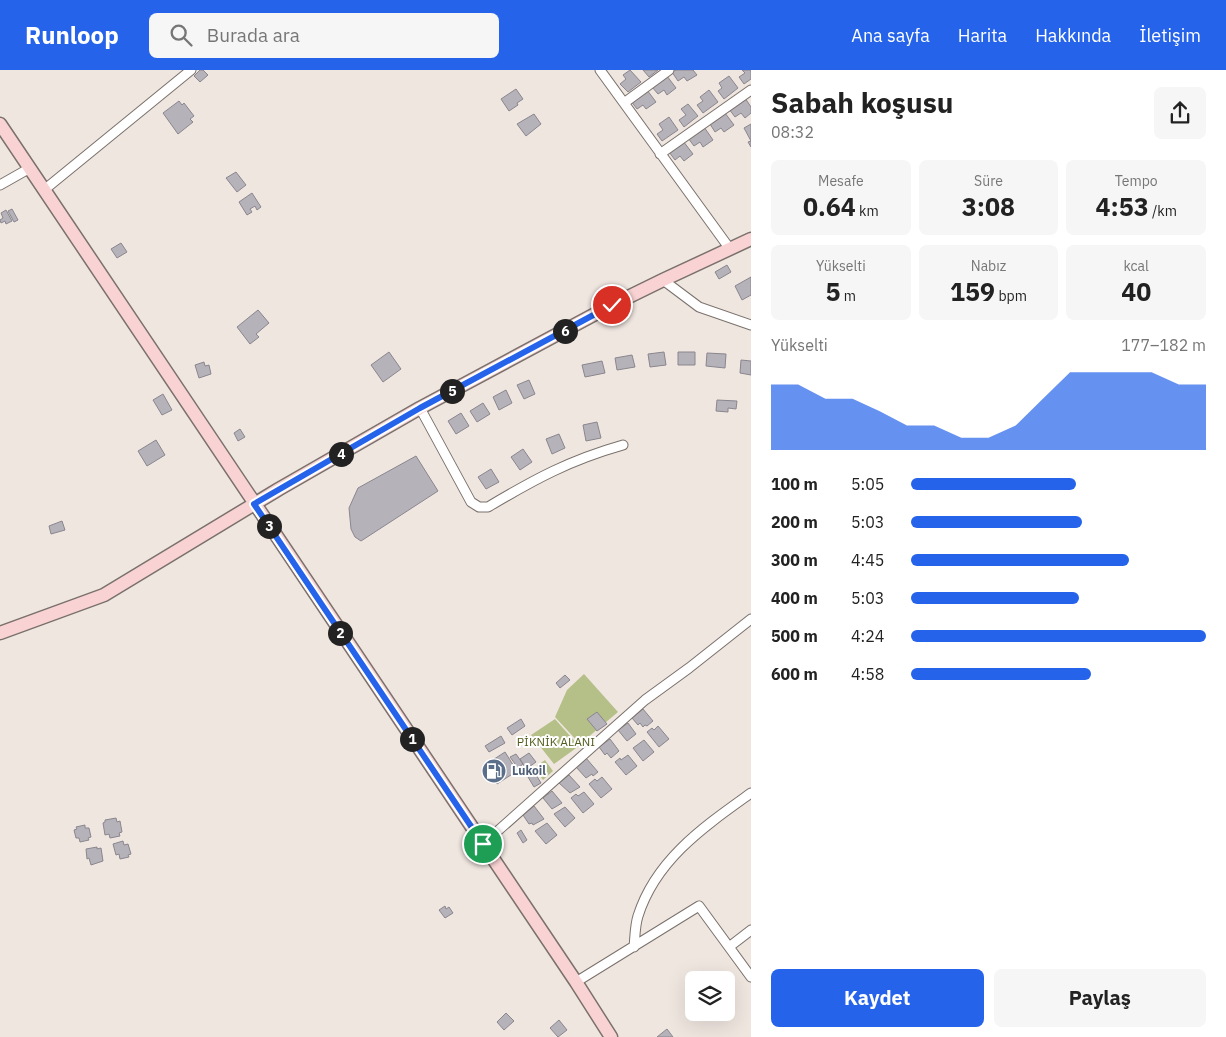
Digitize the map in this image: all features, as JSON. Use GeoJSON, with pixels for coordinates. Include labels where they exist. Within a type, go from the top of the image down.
{"type":"FeatureCollection","features":[{"type":"Feature","properties":{"kind":"main road"},"geometry":{"type":"LineString","coordinates":[[0,124],[576,982],[611,1037]]}},
{"type":"Feature","properties":{"kind":"main road"},"geometry":{"type":"LineString","coordinates":[[0,633],[104,596],[254,504],[420,408],[663,280],[751,240]]}},
{"type":"Feature","properties":{"kind":"street"},"geometry":{"type":"LineString","coordinates":[[612,70],[602,73],[730,249]]}},
{"type":"Feature","properties":{"kind":"street"},"geometry":{"type":"LineString","coordinates":[[624,103],[670,70]]}},
{"type":"Feature","properties":{"kind":"street"},"geometry":{"type":"LineString","coordinates":[[44,190],[186,71]]}},
{"type":"Feature","properties":{"kind":"street"},"geometry":{"type":"LineString","coordinates":[[660,154],[751,90]]}},
{"type":"Feature","properties":{"kind":"street"},"geometry":{"type":"LineString","coordinates":[[0,185],[30,168]]}},
{"type":"Feature","properties":{"kind":"street"},"geometry":{"type":"LineString","coordinates":[[663,280],[699,307],[751,325]]}},
{"type":"Feature","properties":{"kind":"street"},"geometry":{"type":"LineString","coordinates":[[420,408],[471,502],[484,507],[488,507],[525,484],[565,464],[623,445]]}},
{"type":"Feature","properties":{"kind":"street"},"geometry":{"type":"LineString","coordinates":[[483,844],[645,700],[751,619]]}},
{"type":"Feature","properties":{"kind":"street"},"geometry":{"type":"LineString","coordinates":[[634,947],[638,917],[653,883],[667,862],[705,827],[751,793]]}},
{"type":"Feature","properties":{"kind":"street"},"geometry":{"type":"LineString","coordinates":[[576,982],[699,906],[751,977]]}},
{"type":"Feature","properties":{"kind":"street"},"geometry":{"type":"LineString","coordinates":[[730,947],[751,930]]}},
{"type":"Feature","properties":{"kind":"green space"},"geometry":{"type":"Polygon","coordinates":[[[584,674],[618,712],[580,744],[555,717],[567,690],[584,674]]]}},
{"type":"Feature","properties":{"kind":"green space","name":"PİKNİK ALANI"},"geometry":{"type":"Polygon","coordinates":[[[555,719],[579,746],[554,764],[531,735],[555,719]]]}},
{"type":"Feature","properties":{"kind":"green space"},"geometry":{"type":"Polygon","coordinates":[[[545,760],[553,771],[543,780],[534,768],[545,760]]]}},
{"type":"Feature","properties":{"kind":"building"},"geometry":{"type":"Polygon","coordinates":[[[200,70],[203,70],[208,75],[200,82],[194,76],[200,70]]]}},
{"type":"Feature","properties":{"kind":"building"},"geometry":{"type":"Polygon","coordinates":[[[630,70],[641,82],[628,92],[620,84],[626,79],[623,75],[630,70]]]}},
{"type":"Feature","properties":{"kind":"building"},"geometry":{"type":"Polygon","coordinates":[[[643,70],[658,70],[649,77],[643,70]]]}},
{"type":"Feature","properties":{"kind":"building"},"geometry":{"type":"Polygon","coordinates":[[[676,70],[693,70],[697,75],[687,81],[684,77],[678,81],[672,72],[676,70]]]}},
{"type":"Feature","properties":{"kind":"building"},"geometry":{"type":"Polygon","coordinates":[[[742,70],[751,70],[751,79],[744,84],[739,77],[745,73],[742,70]]]}},
{"type":"Feature","properties":{"kind":"building"},"geometry":{"type":"Polygon","coordinates":[[[667,76],[676,88],[667,95],[664,90],[658,94],[652,87],[667,76]]]}},
{"type":"Feature","properties":{"kind":"building"},"geometry":{"type":"Polygon","coordinates":[[[729,76],[738,88],[724,99],[718,91],[722,88],[719,83],[729,76]]]}},
{"type":"Feature","properties":{"kind":"building"},"geometry":{"type":"Polygon","coordinates":[[[516,89],[523,99],[509,111],[501,99],[516,89]]]}},
{"type":"Feature","properties":{"kind":"building"},"geometry":{"type":"Polygon","coordinates":[[[647,90],[656,102],[646,109],[643,105],[637,109],[631,101],[647,90]]]}},
{"type":"Feature","properties":{"kind":"building"},"geometry":{"type":"Polygon","coordinates":[[[709,90],[718,102],[703,113],[697,105],[703,101],[700,97],[709,90]]]}},
{"type":"Feature","properties":{"kind":"building"},"geometry":{"type":"Polygon","coordinates":[[[745,98],[751,107],[751,113],[745,118],[741,113],[735,117],[729,109],[745,98]]]}},
{"type":"Feature","properties":{"kind":"building"},"geometry":{"type":"Polygon","coordinates":[[[179,101],[182,105],[184,103],[194,116],[190,119],[193,122],[178,134],[163,113],[179,101]]]}},
{"type":"Feature","properties":{"kind":"building"},"geometry":{"type":"Polygon","coordinates":[[[688,104],[698,116],[684,127],[679,120],[686,115],[681,109],[688,104]]]}},
{"type":"Feature","properties":{"kind":"building"},"geometry":{"type":"Polygon","coordinates":[[[725,113],[734,125],[724,132],[721,128],[715,132],[710,124],[725,113]]]}},
{"type":"Feature","properties":{"kind":"building"},"geometry":{"type":"Polygon","coordinates":[[[534,114],[541,124],[526,136],[517,124],[534,114]]]}},
{"type":"Feature","properties":{"kind":"building"},"geometry":{"type":"Polygon","coordinates":[[[669,117],[678,130],[662,141],[657,134],[663,130],[659,124],[669,117]]]}},
{"type":"Feature","properties":{"kind":"building"},"geometry":{"type":"Polygon","coordinates":[[[751,124],[751,141],[744,128],[751,124]]]}},
{"type":"Feature","properties":{"kind":"building"},"geometry":{"type":"Polygon","coordinates":[[[704,127],[713,140],[703,147],[700,142],[694,146],[688,138],[704,127]]]}},
{"type":"Feature","properties":{"kind":"building"},"geometry":{"type":"Polygon","coordinates":[[[683,141],[693,154],[684,161],[680,156],[675,160],[669,152],[683,141]]]}},
{"type":"Feature","properties":{"kind":"building"},"geometry":{"type":"Polygon","coordinates":[[[236,172],[246,185],[237,192],[226,178],[236,172]]]}},
{"type":"Feature","properties":{"kind":"building"},"geometry":{"type":"Polygon","coordinates":[[[252,193],[261,207],[257,210],[255,206],[250,209],[252,212],[247,215],[239,202],[252,193]]]}},
{"type":"Feature","properties":{"kind":"building"},"geometry":{"type":"Polygon","coordinates":[[[12,209],[18,220],[14,222],[8,211],[12,209]]]}},
{"type":"Feature","properties":{"kind":"building"},"geometry":{"type":"Polygon","coordinates":[[[6,210],[12,221],[6,224],[5,221],[1,223],[0,220],[3,218],[1,213],[6,210]]]}},
{"type":"Feature","properties":{"kind":"building"},"geometry":{"type":"Polygon","coordinates":[[[121,243],[127,252],[117,258],[111,249],[121,243]]]}},
{"type":"Feature","properties":{"kind":"building"},"geometry":{"type":"Polygon","coordinates":[[[727,265],[731,272],[719,279],[715,272],[727,265]]]}},
{"type":"Feature","properties":{"kind":"building"},"geometry":{"type":"Polygon","coordinates":[[[751,277],[751,295],[742,300],[735,286],[751,277]]]}},
{"type":"Feature","properties":{"kind":"building"},"geometry":{"type":"Polygon","coordinates":[[[258,310],[269,323],[256,334],[259,337],[250,344],[237,327],[258,310]]]}},
{"type":"Feature","properties":{"kind":"building"},"geometry":{"type":"Polygon","coordinates":[[[389,352],[401,369],[383,382],[371,365],[389,352]]]}},
{"type":"Feature","properties":{"kind":"building"},"geometry":{"type":"Polygon","coordinates":[[[664,352],[666,365],[650,367],[648,354],[664,352]]]}},
{"type":"Feature","properties":{"kind":"building"},"geometry":{"type":"Polygon","coordinates":[[[678,352],[695,352],[695,365],[678,365],[678,352]]]}},
{"type":"Feature","properties":{"kind":"building"},"geometry":{"type":"Polygon","coordinates":[[[707,353],[726,354],[725,368],[706,366],[707,353]]]}},
{"type":"Feature","properties":{"kind":"building"},"geometry":{"type":"Polygon","coordinates":[[[632,355],[635,367],[617,370],[615,358],[632,355]]]}},
{"type":"Feature","properties":{"kind":"building"},"geometry":{"type":"Polygon","coordinates":[[[741,360],[751,361],[751,375],[740,373],[741,360]]]}},
{"type":"Feature","properties":{"kind":"building"},"geometry":{"type":"Polygon","coordinates":[[[602,361],[605,373],[585,377],[582,365],[602,361]]]}},
{"type":"Feature","properties":{"kind":"building"},"geometry":{"type":"Polygon","coordinates":[[[204,362],[205,366],[209,365],[211,374],[199,378],[195,365],[204,362]]]}},
{"type":"Feature","properties":{"kind":"building"},"geometry":{"type":"Polygon","coordinates":[[[529,380],[535,394],[524,399],[517,385],[529,380]]]}},
{"type":"Feature","properties":{"kind":"building"},"geometry":{"type":"Polygon","coordinates":[[[506,390],[512,403],[499,410],[493,397],[506,390]]]}},
{"type":"Feature","properties":{"kind":"building"},"geometry":{"type":"Polygon","coordinates":[[[163,394],[172,410],[162,415],[153,400],[163,394]]]}},
{"type":"Feature","properties":{"kind":"building"},"geometry":{"type":"Polygon","coordinates":[[[717,400],[737,401],[736,409],[728,408],[728,412],[716,411],[717,400]]]}},
{"type":"Feature","properties":{"kind":"building"},"geometry":{"type":"Polygon","coordinates":[[[483,403],[490,414],[477,422],[470,411],[483,403]]]}},
{"type":"Feature","properties":{"kind":"building"},"geometry":{"type":"Polygon","coordinates":[[[461,413],[469,426],[456,434],[448,421],[461,413]]]}},
{"type":"Feature","properties":{"kind":"building"},"geometry":{"type":"Polygon","coordinates":[[[597,422],[601,438],[586,441],[583,425],[597,422]]]}},
{"type":"Feature","properties":{"kind":"building"},"geometry":{"type":"Polygon","coordinates":[[[240,429],[245,437],[238,441],[234,433],[240,429]]]}},
{"type":"Feature","properties":{"kind":"building"},"geometry":{"type":"Polygon","coordinates":[[[559,434],[565,448],[552,454],[546,439],[559,434]]]}},
{"type":"Feature","properties":{"kind":"building"},"geometry":{"type":"Polygon","coordinates":[[[156,440],[165,455],[147,466],[138,451],[156,440]]]}},
{"type":"Feature","properties":{"kind":"building"},"geometry":{"type":"Polygon","coordinates":[[[523,449],[532,462],[520,470],[511,457],[523,449]]]}},
{"type":"Feature","properties":{"kind":"building"},"geometry":{"type":"Polygon","coordinates":[[[416,456],[438,491],[361,541],[355,537],[351,529],[349,508],[358,488],[416,456]]]}},
{"type":"Feature","properties":{"kind":"building"},"geometry":{"type":"Polygon","coordinates":[[[491,469],[499,482],[486,489],[478,477],[491,469]]]}},
{"type":"Feature","properties":{"kind":"building"},"geometry":{"type":"Polygon","coordinates":[[[62,521],[65,530],[51,534],[49,526],[62,521]]]}},
{"type":"Feature","properties":{"kind":"building"},"geometry":{"type":"Polygon","coordinates":[[[565,675],[570,680],[560,688],[556,683],[565,675]]]}},
{"type":"Feature","properties":{"kind":"building"},"geometry":{"type":"Polygon","coordinates":[[[643,709],[653,721],[643,727],[640,723],[638,725],[632,718],[643,709]]]}},
{"type":"Feature","properties":{"kind":"building"},"geometry":{"type":"Polygon","coordinates":[[[597,712],[607,724],[597,731],[587,719],[597,712]]]}},
{"type":"Feature","properties":{"kind":"building"},"geometry":{"type":"Polygon","coordinates":[[[521,719],[525,726],[512,735],[507,728],[521,719]]]}},
{"type":"Feature","properties":{"kind":"building"},"geometry":{"type":"Polygon","coordinates":[[[628,723],[636,734],[627,741],[618,730],[628,723]]]}},
{"type":"Feature","properties":{"kind":"building"},"geometry":{"type":"Polygon","coordinates":[[[658,726],[669,739],[659,747],[647,732],[652,728],[654,730],[658,726]]]}},
{"type":"Feature","properties":{"kind":"building"},"geometry":{"type":"Polygon","coordinates":[[[501,736],[505,743],[489,752],[485,746],[501,736]]]}},
{"type":"Feature","properties":{"kind":"building"},"geometry":{"type":"Polygon","coordinates":[[[610,739],[619,751],[611,758],[607,753],[605,755],[599,747],[610,739]]]}},
{"type":"Feature","properties":{"kind":"building"},"geometry":{"type":"Polygon","coordinates":[[[644,740],[654,752],[643,761],[633,748],[644,740]]]}},
{"type":"Feature","properties":{"kind":"building"},"geometry":{"type":"Polygon","coordinates":[[[505,752],[517,771],[497,784],[485,765],[505,752]]]}},
{"type":"Feature","properties":{"kind":"building"},"geometry":{"type":"Polygon","coordinates":[[[529,753],[536,762],[526,769],[520,759],[529,753]]]}},
{"type":"Feature","properties":{"kind":"building"},"geometry":{"type":"Polygon","coordinates":[[[516,754],[523,764],[518,768],[510,757],[516,754]]]}},
{"type":"Feature","properties":{"kind":"building"},"geometry":{"type":"Polygon","coordinates":[[[628,755],[637,766],[626,775],[615,762],[628,755]]]}},
{"type":"Feature","properties":{"kind":"building"},"geometry":{"type":"Polygon","coordinates":[[[586,758],[598,772],[586,778],[576,767],[586,758]]]}},
{"type":"Feature","properties":{"kind":"building"},"geometry":{"type":"Polygon","coordinates":[[[532,768],[541,783],[534,787],[525,772],[532,768]]]}},
{"type":"Feature","properties":{"kind":"building"},"geometry":{"type":"Polygon","coordinates":[[[569,775],[580,787],[570,793],[559,783],[569,775]]]}},
{"type":"Feature","properties":{"kind":"building"},"geometry":{"type":"Polygon","coordinates":[[[602,777],[612,789],[601,798],[589,784],[595,779],[597,781],[602,777]]]}},
{"type":"Feature","properties":{"kind":"building"},"geometry":{"type":"Polygon","coordinates":[[[552,791],[562,803],[552,809],[543,798],[552,791]]]}},
{"type":"Feature","properties":{"kind":"building"},"geometry":{"type":"Polygon","coordinates":[[[584,792],[594,804],[583,813],[571,798],[576,794],[578,796],[584,792]]]}},
{"type":"Feature","properties":{"kind":"building"},"geometry":{"type":"Polygon","coordinates":[[[534,806],[544,819],[533,825],[532,823],[529,824],[523,815],[534,806]]]}},
{"type":"Feature","properties":{"kind":"building"},"geometry":{"type":"Polygon","coordinates":[[[565,807],[575,818],[565,827],[554,814],[565,807]]]}},
{"type":"Feature","properties":{"kind":"building"},"geometry":{"type":"Polygon","coordinates":[[[116,818],[117,822],[120,821],[122,832],[119,833],[120,836],[110,838],[109,834],[105,835],[103,823],[105,820],[116,818]]]}},
{"type":"Feature","properties":{"kind":"building"},"geometry":{"type":"Polygon","coordinates":[[[547,823],[557,835],[546,844],[535,831],[547,823]]]}},
{"type":"Feature","properties":{"kind":"building"},"geometry":{"type":"Polygon","coordinates":[[[85,825],[85,828],[89,828],[91,837],[88,838],[89,840],[80,842],[79,838],[76,838],[74,830],[77,829],[76,827],[85,825]]]}},
{"type":"Feature","properties":{"kind":"building"},"geometry":{"type":"Polygon","coordinates":[[[521,830],[527,840],[523,843],[517,833],[521,830]]]}},
{"type":"Feature","properties":{"kind":"building"},"geometry":{"type":"Polygon","coordinates":[[[123,841],[124,845],[128,844],[131,854],[128,855],[129,857],[120,859],[119,854],[116,855],[113,844],[123,841]]]}},
{"type":"Feature","properties":{"kind":"building"},"geometry":{"type":"Polygon","coordinates":[[[97,847],[97,849],[101,848],[103,861],[91,865],[89,858],[87,859],[86,849],[97,847]]]}},
{"type":"Feature","properties":{"kind":"building"},"geometry":{"type":"Polygon","coordinates":[[[445,906],[446,909],[449,907],[453,913],[445,918],[439,910],[445,906]]]}},
{"type":"Feature","properties":{"kind":"building"},"geometry":{"type":"Polygon","coordinates":[[[506,1013],[514,1021],[504,1030],[497,1022],[506,1013]]]}},
{"type":"Feature","properties":{"kind":"building"},"geometry":{"type":"Polygon","coordinates":[[[559,1020],[567,1030],[558,1037],[550,1028],[559,1020]]]}},
{"type":"Feature","properties":{"kind":"building"},"geometry":{"type":"Polygon","coordinates":[[[667,1029],[673,1037],[657,1037],[667,1029]]]}},
{"type":"Feature","properties":{"kind":"place","name":"Lukoil"},"geometry":{"type":"Point","coordinates":[494,771]}},
{"type":"Feature","properties":{"kind":"route"},"geometry":{"type":"LineString","coordinates":[[483,844],[254,504],[420,408],[612,305]]}}]}
